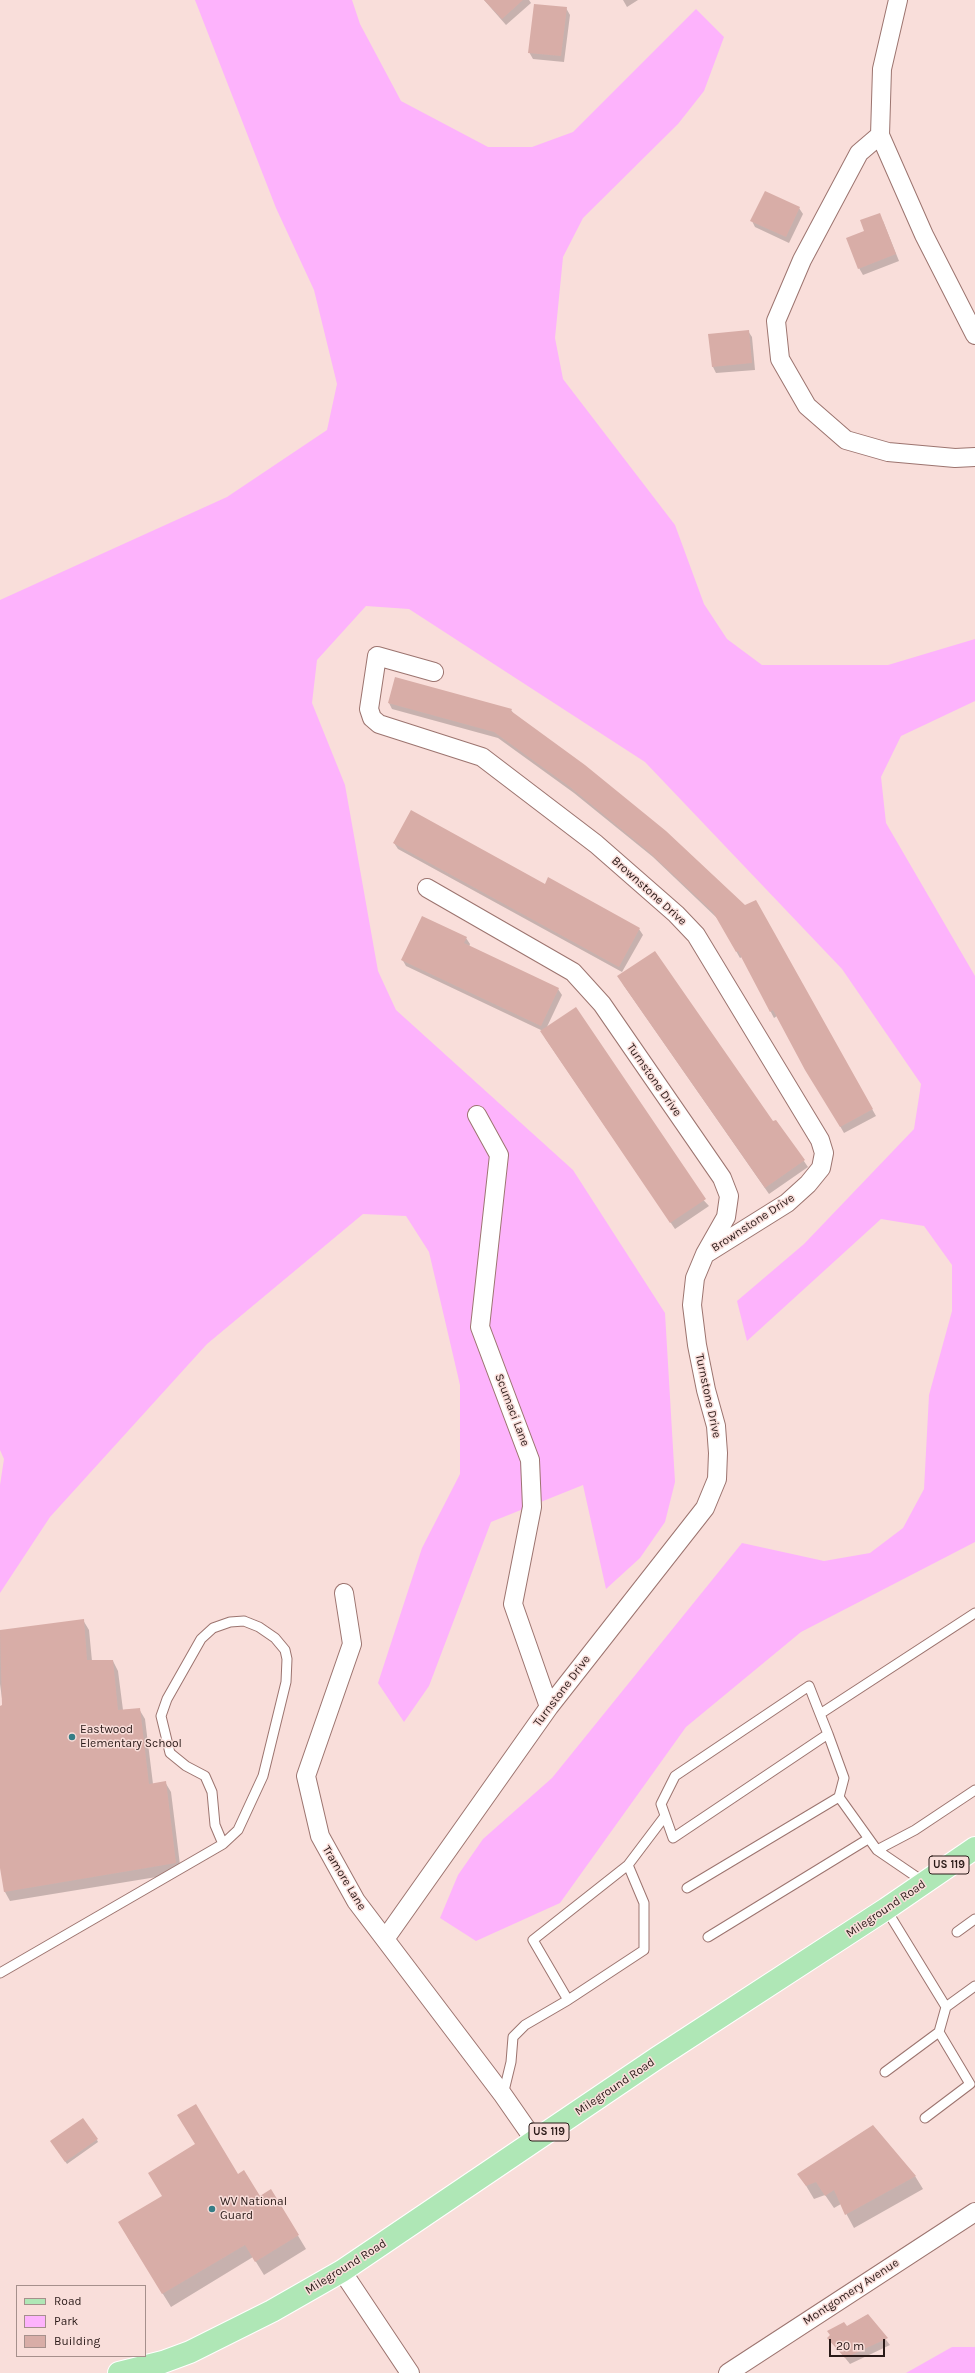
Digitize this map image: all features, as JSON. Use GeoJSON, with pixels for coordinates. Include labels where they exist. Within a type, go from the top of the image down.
{"type":"FeatureCollection","features":[{"type":"Feature","properties":{"kind":"main road","name":"Mileground Road"},"geometry":{"type":"LineString","coordinates":[[119,2373],[167,2368],[190,2352],[272,2311],[342,2271],[536,2142],[658,2058],[886,1909],[975,1848]]}},
{"type":"Feature","properties":{"kind":"street"},"geometry":{"type":"LineString","coordinates":[[898,0],[882,69],[880,135],[924,235],[975,335]]}},
{"type":"Feature","properties":{"kind":"street"},"geometry":{"type":"LineString","coordinates":[[880,135],[859,153],[802,260],[776,321],[780,359],[807,406],[846,440],[888,452],[955,458],[975,457]]}},
{"type":"Feature","properties":{"kind":"street","name":"Brownstone Drive"},"geometry":{"type":"LineString","coordinates":[[434,672],[377,656],[370,709],[372,718],[379,724],[482,757],[596,844],[676,914],[696,935],[820,1140],[824,1153],[821,1168],[808,1184],[787,1203],[704,1254]]}},
{"type":"Feature","properties":{"kind":"street","name":"Turnstone Drive"},"geometry":{"type":"LineString","coordinates":[[386,1939],[549,1706],[705,1508],[717,1480],[718,1453],[716,1426],[706,1390],[692,1305],[696,1278],[704,1254],[726,1217],[729,1196],[724,1184],[602,1004],[573,972],[427,888]]}},
{"type":"Feature","properties":{"kind":"street","name":"Scumaci Lane"},"geometry":{"type":"LineString","coordinates":[[477,1115],[499,1155],[480,1327],[530,1460],[532,1507],[513,1604],[549,1706]]}},
{"type":"Feature","properties":{"kind":"street","name":"Tramore Lane"},"geometry":{"type":"LineString","coordinates":[[344,1592],[352,1644],[306,1776],[320,1836],[356,1900],[503,2095],[536,2142]]}},
{"type":"Feature","properties":{"kind":"street","name":"Montgomery Avenue"},"geometry":{"type":"LineString","coordinates":[[728,2373],[975,2212]]}},
{"type":"Feature","properties":{"kind":"street"},"geometry":{"type":"LineString","coordinates":[[342,2271],[410,2373]]}},
{"type":"Feature","properties":{"kind":"lane"},"geometry":{"type":"LineString","coordinates":[[820,1714],[975,1613]]}},
{"type":"Feature","properties":{"kind":"lane"},"geometry":{"type":"LineString","coordinates":[[0,1973],[223,1844],[238,1830],[263,1776],[286,1682],[287,1659],[285,1650],[275,1638],[259,1626],[244,1621],[230,1622],[213,1628],[201,1640],[167,1699],[161,1716],[170,1752],[186,1766],[205,1776],[212,1792],[215,1826],[223,1844]]}},
{"type":"Feature","properties":{"kind":"lane"},"geometry":{"type":"LineString","coordinates":[[687,1888],[839,1797],[844,1778],[828,1734],[809,1686],[675,1776],[661,1804],[672,1838],[828,1734]]}},
{"type":"Feature","properties":{"kind":"lane"},"geometry":{"type":"LineString","coordinates":[[877,1850],[915,1830],[975,1790]]}},
{"type":"Feature","properties":{"kind":"lane"},"geometry":{"type":"LineString","coordinates":[[839,1797],[877,1850],[925,1883]]}},
{"type":"Feature","properties":{"kind":"lane"},"geometry":{"type":"LineString","coordinates":[[568,2000],[533,1940],[628,1865],[665,1816]]}},
{"type":"Feature","properties":{"kind":"lane"},"geometry":{"type":"LineString","coordinates":[[708,1937],[868,1839]]}},
{"type":"Feature","properties":{"kind":"lane"},"geometry":{"type":"LineString","coordinates":[[503,2095],[511,2062],[513,2037],[525,2025],[568,2000],[644,1950],[644,1903],[628,1865]]}},
{"type":"Feature","properties":{"kind":"lane"},"geometry":{"type":"LineString","coordinates":[[886,1909],[946,2007]]}},
{"type":"Feature","properties":{"kind":"lane"},"geometry":{"type":"LineString","coordinates":[[957,1932],[975,1919]]}},
{"type":"Feature","properties":{"kind":"lane"},"geometry":{"type":"LineString","coordinates":[[885,2072],[939,2032],[946,2007],[975,1986]]}},
{"type":"Feature","properties":{"kind":"lane"},"geometry":{"type":"LineString","coordinates":[[925,2118],[972,2084],[939,2032]]}},
{"type":"Feature","properties":{"kind":"green space"},"geometry":{"type":"Polygon","coordinates":[[[195,0],[352,0],[360,24],[401,101],[488,147],[532,147],[573,132],[696,9],[724,37],[704,91],[678,124],[583,218],[563,257],[555,338],[563,379],[675,525],[704,604],[727,639],[762,665],[888,665],[975,639],[975,701],[901,736],[881,777],[886,823],[975,976],[975,1542],[801,1632],[686,1727],[560,1903],[476,1941],[440,1918],[458,1875],[483,1839],[552,1778],[742,1543],[824,1561],[870,1553],[903,1528],[924,1489],[929,1395],[952,1311],[952,1265],[924,1226],[881,1219],[747,1341],[737,1301],[804,1244],[914,1129],[921,1084],[842,969],[645,762],[409,609],[366,606],[317,660],[312,703],[345,785],[378,971],[396,1010],[573,1170],[665,1313],[675,1482],[665,1522],[640,1558],[606,1589],[583,1485],[491,1522],[429,1686],[404,1722],[378,1683],[422,1548],[460,1474],[460,1385],[429,1252],[406,1216],[363,1214],[207,1344],[50,1517],[0,1593],[0,1485],[4,1459],[0,1450],[0,600],[227,497],[327,430],[337,384],[314,290],[276,208],[195,0]]]}},
{"type":"Feature","properties":{"kind":"green space"},"geometry":{"type":"Polygon","coordinates":[[[952,2347],[975,2347],[975,2373],[906,2373],[952,2347]]]}},
{"type":"Feature","properties":{"kind":"building"},"geometry":{"type":"Polygon","coordinates":[[[484,0],[523,0],[502,19],[484,0]]]}},
{"type":"Feature","properties":{"kind":"building"},"geometry":{"type":"Polygon","coordinates":[[[534,4],[567,7],[561,56],[528,53],[534,4]]]}},
{"type":"Feature","properties":{"kind":"building"},"geometry":{"type":"Polygon","coordinates":[[[765,191],[800,207],[786,237],[750,221],[765,191]]]}},
{"type":"Feature","properties":{"kind":"building"},"geometry":{"type":"Polygon","coordinates":[[[880,213],[896,254],[858,269],[846,238],[864,231],[860,220],[880,213]]]}},
{"type":"Feature","properties":{"kind":"building"},"geometry":{"type":"Polygon","coordinates":[[[749,330],[752,363],[712,367],[708,334],[749,330]]]}},
{"type":"Feature","properties":{"kind":"building"},"geometry":{"type":"Polygon","coordinates":[[[395,677],[512,709],[511,711],[585,765],[666,831],[745,905],[756,900],[873,1109],[840,1127],[805,1070],[773,1010],[770,1012],[738,951],[736,952],[713,912],[648,851],[570,787],[494,732],[388,703],[395,677]]]}},
{"type":"Feature","properties":{"kind":"building"},"geometry":{"type":"Polygon","coordinates":[[[411,810],[545,884],[548,877],[640,928],[619,967],[393,843],[411,810]]]}},
{"type":"Feature","properties":{"kind":"building"},"geometry":{"type":"Polygon","coordinates":[[[422,916],[467,937],[464,943],[559,988],[541,1026],[401,960],[422,916]]]}},
{"type":"Feature","properties":{"kind":"building"},"geometry":{"type":"Polygon","coordinates":[[[655,951],[773,1121],[776,1120],[805,1160],[765,1188],[617,976],[655,951]]]}},
{"type":"Feature","properties":{"kind":"building"},"geometry":{"type":"Polygon","coordinates":[[[576,1007],[706,1199],[670,1223],[540,1031],[576,1007]]]}},
{"type":"Feature","properties":{"kind":"building","name":"Eastwood Elementary School"},"geometry":{"type":"Polygon","coordinates":[[[84,1619],[87,1660],[113,1660],[118,1710],[140,1708],[149,1784],[166,1781],[176,1863],[4,1892],[0,1868],[0,1706],[2,1705],[0,1630],[84,1619]]]}},
{"type":"Feature","properties":{"kind":"building","name":"WV National Guard"},"geometry":{"type":"Polygon","coordinates":[[[196,2104],[238,2174],[244,2170],[260,2196],[271,2189],[299,2235],[255,2262],[245,2245],[162,2294],[118,2222],[162,2196],[148,2173],[195,2144],[177,2115],[196,2104]]]}},
{"type":"Feature","properties":{"kind":"building"},"geometry":{"type":"Polygon","coordinates":[[[83,2118],[98,2139],[65,2162],[50,2141],[83,2118]]]}},
{"type":"Feature","properties":{"kind":"building"},"geometry":{"type":"Polygon","coordinates":[[[873,2125],[916,2176],[845,2215],[834,2190],[825,2196],[816,2182],[806,2186],[797,2174],[873,2125]]]}},
{"type":"Feature","properties":{"kind":"building"},"geometry":{"type":"Polygon","coordinates":[[[868,2314],[888,2338],[845,2358],[827,2338],[830,2335],[827,2331],[844,2322],[847,2326],[868,2314]]]}},
{"type":"Feature","properties":{"kind":"place","name":"Eastwood Elementary School"},"geometry":{"type":"Point","coordinates":[72,1737]}},
{"type":"Feature","properties":{"kind":"place","name":"WV National Guard"},"geometry":{"type":"Point","coordinates":[212,2209]}}]}
